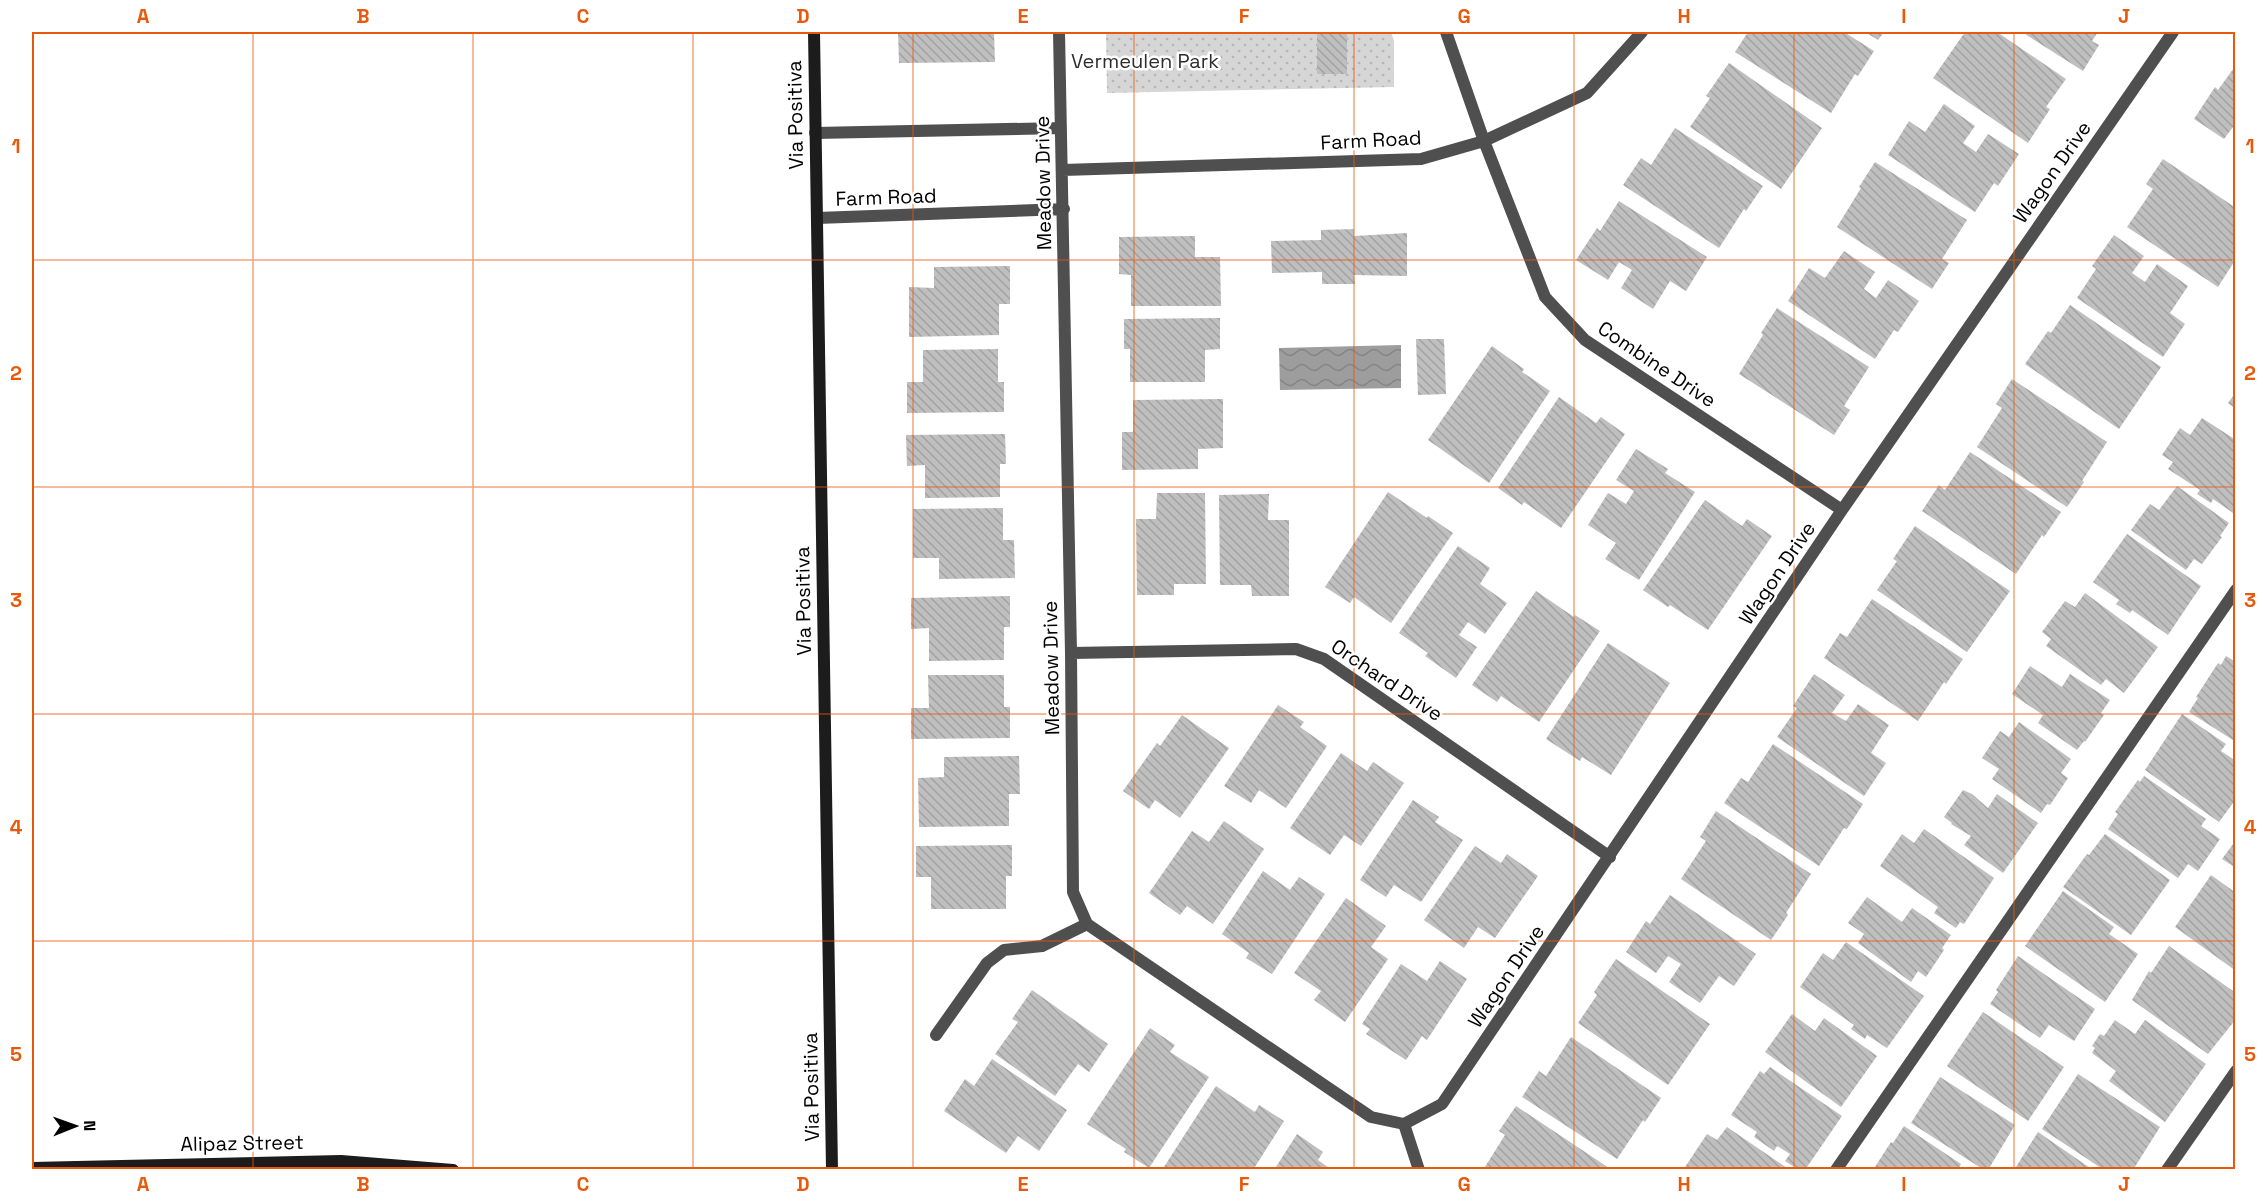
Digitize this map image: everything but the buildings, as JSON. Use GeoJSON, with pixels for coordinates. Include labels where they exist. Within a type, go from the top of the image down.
{"type":"FeatureCollection","features":[{"type":"Feature","properties":{"kind":"street","name":"Via Positiva"},"geometry":{"type":"LineString","coordinates":[[814,32],[832,1170]]}},
{"type":"Feature","properties":{"kind":"street","name":"Meadow Drive"},"geometry":{"type":"LineString","coordinates":[[1059,32],[1064,209],[1073,892],[1087,924]]}},
{"type":"Feature","properties":{"kind":"street","name":"Combine Drive"},"geometry":{"type":"LineString","coordinates":[[1446,32],[1484,141],[1545,297],[1585,340],[1842,510]]}},
{"type":"Feature","properties":{"kind":"street","name":"Farm Road"},"geometry":{"type":"LineString","coordinates":[[1062,170],[1422,159],[1484,141],[1587,93],[1642,32]]}},
{"type":"Feature","properties":{"kind":"street","name":"Wagon Drive"},"geometry":{"type":"LineString","coordinates":[[1404,1124],[1442,1104],[1842,510],[2173,32]]}},
{"type":"Feature","properties":{"kind":"street"},"geometry":{"type":"LineString","coordinates":[[815,132],[1061,128]]}},
{"type":"Feature","properties":{"kind":"street","name":"Farm Road"},"geometry":{"type":"LineString","coordinates":[[817,218],[1064,209]]}},
{"type":"Feature","properties":{"kind":"street"},"geometry":{"type":"LineString","coordinates":[[1836,1170],[2235,590]]}},
{"type":"Feature","properties":{"kind":"street","name":"Orchard Drive"},"geometry":{"type":"LineString","coordinates":[[1071,653],[1296,649],[1324,659],[1610,857]]}},
{"type":"Feature","properties":{"kind":"street"},"geometry":{"type":"LineString","coordinates":[[936,1035],[987,963],[1004,950],[1041,946],[1087,924],[1371,1117],[1404,1124],[1419,1170]]}},
{"type":"Feature","properties":{"kind":"street"},"geometry":{"type":"LineString","coordinates":[[2168,1170],[2235,1071]]}},
{"type":"Feature","properties":{"kind":"street","name":"Alipaz Street"},"geometry":{"type":"LineString","coordinates":[[32,1168],[164,1167],[341,1161],[453,1170]]}},
{"type":"Feature","properties":{"kind":"green space","name":"Vermeulen Park"},"geometry":{"type":"Polygon","coordinates":[[[1106,32],[1391,32],[1394,41],[1394,87],[1107,93],[1106,32]]]}},
{"type":"Feature","properties":{"kind":"water"},"geometry":{"type":"Polygon","coordinates":[[[1401,345],[1401,388],[1280,390],[1279,348],[1401,345]]]}}]}
